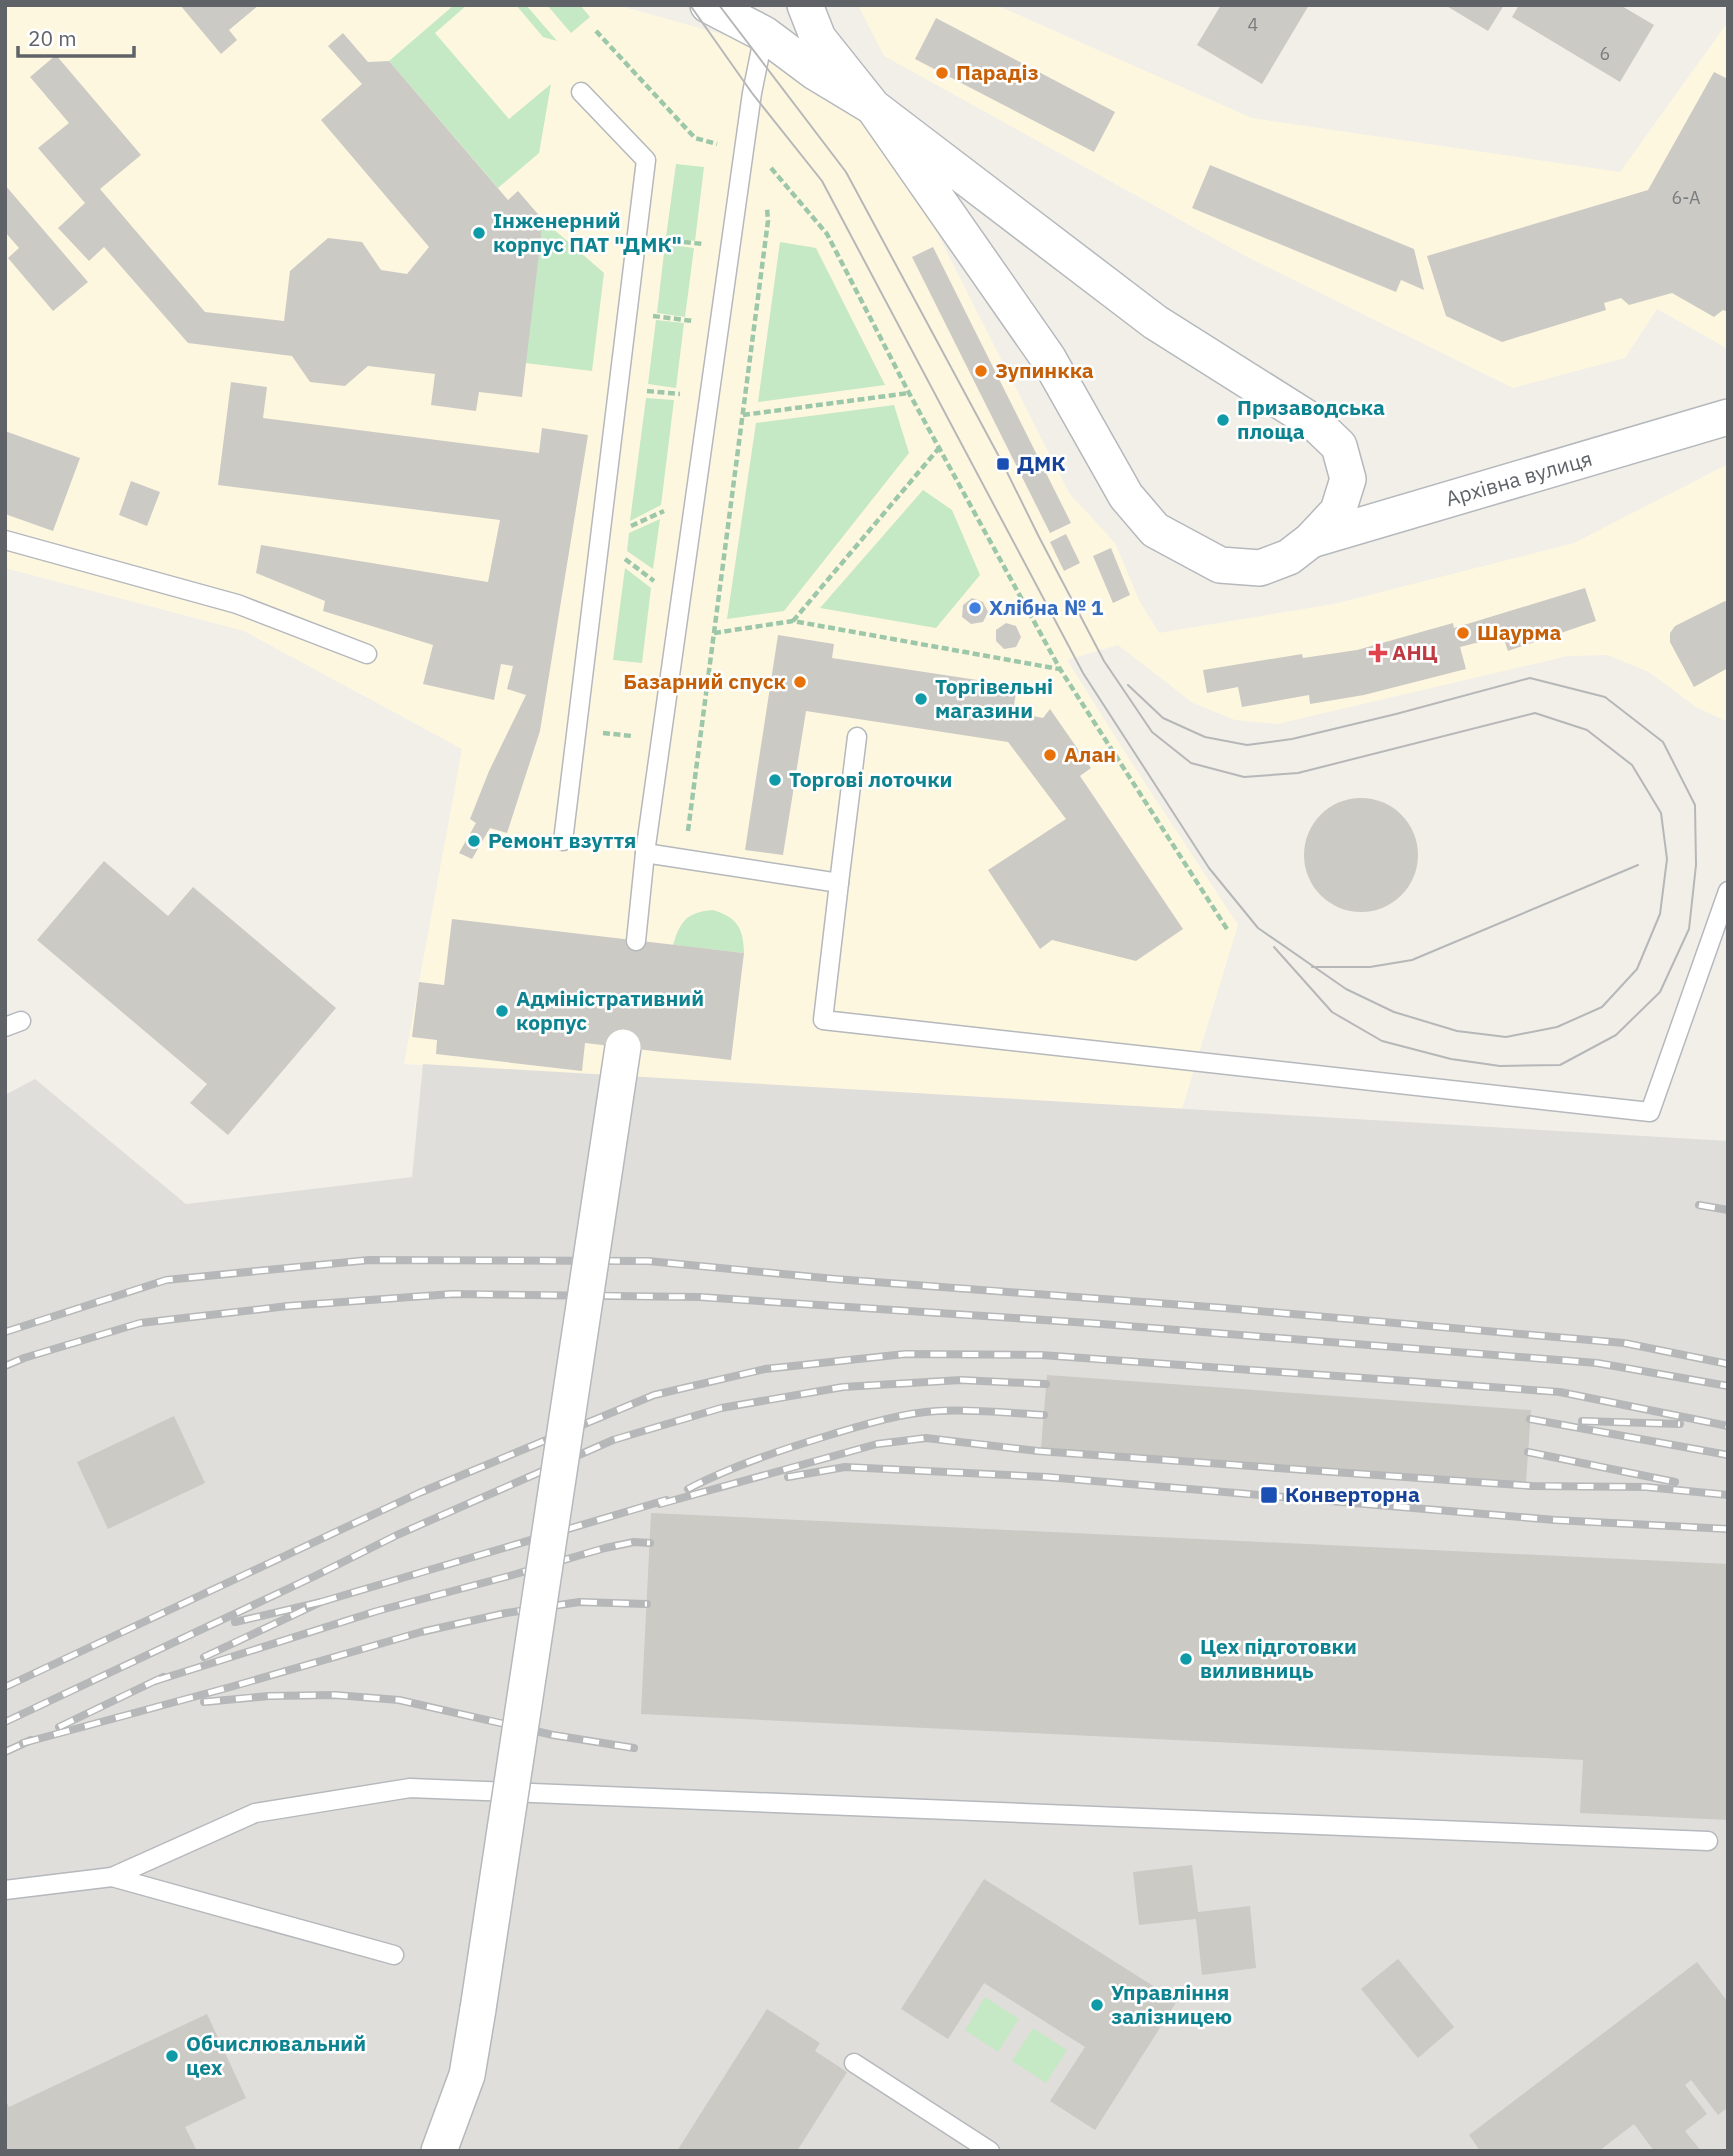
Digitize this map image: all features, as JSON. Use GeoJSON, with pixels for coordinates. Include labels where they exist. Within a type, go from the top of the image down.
{"type":"FeatureCollection","features":[{"type":"Feature","properties":{"kind":"street"},"geometry":{"type":"LineString","coordinates":[[708,5],[766,20],[815,72],[873,107],[1155,322],[1315,423],[1339,446],[1348,478],[1338,511],[1311,540],[1289,557],[1260,568],[1220,565],[1155,530],[1126,496],[1048,358],[873,107],[818,38],[805,5]]}},
{"type":"Feature","properties":{"kind":"street","name":"Архівна вулиця"},"geometry":{"type":"LineString","coordinates":[[1311,540],[1728,417]]}},
{"type":"Feature","properties":{"kind":"street"},"geometry":{"type":"LineString","coordinates":[[439,2151],[467,2075],[478,2009],[623,1047]]}},
{"type":"Feature","properties":{"kind":"lane"},"geometry":{"type":"LineString","coordinates":[[636,941],[645,853],[694,498],[743,151],[766,20]]}},
{"type":"Feature","properties":{"kind":"lane"},"geometry":{"type":"LineString","coordinates":[[563,841],[646,160],[582,92]]}},
{"type":"Feature","properties":{"kind":"lane"},"geometry":{"type":"LineString","coordinates":[[5,540],[237,604],[367,654]]}},
{"type":"Feature","properties":{"kind":"lane"},"geometry":{"type":"LineString","coordinates":[[857,737],[823,1020],[1650,1112],[1728,891]]}},
{"type":"Feature","properties":{"kind":"lane"},"geometry":{"type":"LineString","coordinates":[[645,853],[839,883]]}},
{"type":"Feature","properties":{"kind":"lane"},"geometry":{"type":"LineString","coordinates":[[5,1890],[112,1877],[255,1813],[410,1788],[1708,1841]]}},
{"type":"Feature","properties":{"kind":"lane"},"geometry":{"type":"LineString","coordinates":[[112,1877],[394,1955]]}},
{"type":"Feature","properties":{"kind":"lane"},"geometry":{"type":"LineString","coordinates":[[854,2063],[990,2151]]}},
{"type":"Feature","properties":{"kind":"path"},"geometry":{"type":"LineString","coordinates":[[596,31],[695,138],[761,156],[827,234],[909,393],[1060,669],[1227,929]]}},
{"type":"Feature","properties":{"kind":"path"},"geometry":{"type":"LineString","coordinates":[[684,858],[768,221],[765,195]]}},
{"type":"Feature","properties":{"kind":"path"},"geometry":{"type":"LineString","coordinates":[[619,388],[709,397]]}},
{"type":"Feature","properties":{"kind":"path"},"geometry":{"type":"LineString","coordinates":[[743,415],[909,393]]}},
{"type":"Feature","properties":{"kind":"path"},"geometry":{"type":"LineString","coordinates":[[793,621],[939,448]]}},
{"type":"Feature","properties":{"kind":"path"},"geometry":{"type":"LineString","coordinates":[[680,602],[600,540],[694,498]]}},
{"type":"Feature","properties":{"kind":"path"},"geometry":{"type":"LineString","coordinates":[[714,633],[793,621],[1060,669]]}},
{"type":"Feature","properties":{"kind":"shaded area"},"geometry":{"type":"Polygon","coordinates":[[[5,5],[617,5],[864,74],[923,205],[1069,493],[1115,543],[1139,600],[1159,633],[1334,604],[1574,543],[1728,464],[1728,722],[1696,707],[1649,672],[1607,655],[1568,656],[1277,724],[1235,720],[1193,703],[1118,645],[1067,660],[1238,925],[1182,1109],[404,1064],[462,749],[244,631],[5,568],[5,5]]]}},
{"type":"Feature","properties":{"kind":"shaded area"},"geometry":{"type":"Polygon","coordinates":[[[858,5],[996,5],[1252,118],[1620,172],[1728,22],[1728,349],[1657,309],[1625,358],[1513,388],[1251,259],[884,56],[858,5]]]}},
{"type":"Feature","properties":{"kind":"shaded area"},"geometry":{"type":"Polygon","coordinates":[[[423,1064],[1728,1141],[1728,2151],[5,2151],[5,1095],[35,1079],[186,1204],[412,1177],[423,1064]]]}},
{"type":"Feature","properties":{"kind":"green space"},"geometry":{"type":"Polygon","coordinates":[[[454,5],[467,5],[435,33],[509,119],[551,84],[539,153],[498,188],[389,61],[454,5]]]}},
{"type":"Feature","properties":{"kind":"green space"},"geometry":{"type":"Polygon","coordinates":[[[516,5],[526,5],[557,41],[543,37],[516,5]]]}},
{"type":"Feature","properties":{"kind":"green space"},"geometry":{"type":"Polygon","coordinates":[[[547,5],[580,5],[590,17],[571,33],[547,5]]]}},
{"type":"Feature","properties":{"kind":"green space"},"geometry":{"type":"Polygon","coordinates":[[[676,164],[704,167],[695,241],[666,237],[676,164]]]}},
{"type":"Feature","properties":{"kind":"green space"},"geometry":{"type":"Polygon","coordinates":[[[543,220],[604,273],[592,371],[525,363],[543,220]]]}},
{"type":"Feature","properties":{"kind":"green space"},"geometry":{"type":"Polygon","coordinates":[[[780,242],[816,248],[885,385],[758,402],[780,242]]]}},
{"type":"Feature","properties":{"kind":"green space"},"geometry":{"type":"Polygon","coordinates":[[[665,244],[694,248],[685,317],[657,313],[665,244]]]}},
{"type":"Feature","properties":{"kind":"green space"},"geometry":{"type":"Polygon","coordinates":[[[656,320],[684,323],[676,388],[648,384],[656,320]]]}},
{"type":"Feature","properties":{"kind":"green space"},"geometry":{"type":"Polygon","coordinates":[[[646,398],[674,400],[661,505],[630,521],[646,398]]]}},
{"type":"Feature","properties":{"kind":"green space"},"geometry":{"type":"Polygon","coordinates":[[[894,405],[909,453],[784,611],[727,619],[756,423],[894,405]]]}},
{"type":"Feature","properties":{"kind":"green space"},"geometry":{"type":"Polygon","coordinates":[[[923,490],[952,510],[980,575],[936,628],[820,608],[923,490]]]}},
{"type":"Feature","properties":{"kind":"green space"},"geometry":{"type":"Polygon","coordinates":[[[660,519],[653,569],[627,551],[629,533],[660,519]]]}},
{"type":"Feature","properties":{"kind":"green space"},"geometry":{"type":"Polygon","coordinates":[[[625,568],[651,588],[642,663],[613,660],[625,568]]]}},
{"type":"Feature","properties":{"kind":"green space"},"geometry":{"type":"Polygon","coordinates":[[[713,910],[738,925],[744,953],[673,945],[686,919],[697,913],[713,910]]]}},
{"type":"Feature","properties":{"kind":"green space"},"geometry":{"type":"Polygon","coordinates":[[[985,1997],[1019,2019],[998,2052],[965,2030],[985,1997]]]}},
{"type":"Feature","properties":{"kind":"green space"},"geometry":{"type":"Polygon","coordinates":[[[1033,2028],[1067,2050],[1046,2083],[1012,2061],[1033,2028]]]}},
{"type":"Feature","properties":{"kind":"building"},"geometry":{"type":"Polygon","coordinates":[[[180,5],[259,5],[229,30],[237,40],[221,54],[180,5]]]}},
{"type":"Feature","properties":{"kind":"building"},"geometry":{"type":"Polygon","coordinates":[[[1221,5],[1309,5],[1262,84],[1197,45],[1221,5]]]}},
{"type":"Feature","properties":{"kind":"building"},"geometry":{"type":"Polygon","coordinates":[[[1445,5],[1504,5],[1488,31],[1445,5]]]}},
{"type":"Feature","properties":{"kind":"building"},"geometry":{"type":"Polygon","coordinates":[[[1519,5],[1620,5],[1654,25],[1620,82],[1512,17],[1519,5]]]}},
{"type":"Feature","properties":{"kind":"building"},"geometry":{"type":"Polygon","coordinates":[[[936,18],[1115,112],[1094,152],[915,59],[936,18]]]}},
{"type":"Feature","properties":{"kind":"building"},"geometry":{"type":"Polygon","coordinates":[[[343,33],[368,62],[389,61],[508,200],[518,191],[543,220],[522,397],[479,392],[476,411],[431,405],[435,374],[368,366],[345,386],[310,382],[292,356],[188,343],[104,247],[89,261],[58,228],[85,203],[38,148],[69,123],[30,77],[56,55],[141,155],[100,189],[205,312],[284,321],[290,271],[328,238],[362,242],[381,270],[407,274],[429,247],[321,120],[362,84],[328,46],[343,33]]]}},
{"type":"Feature","properties":{"kind":"building"},"geometry":{"type":"Polygon","coordinates":[[[1714,72],[1728,79],[1728,312],[1723,310],[1714,317],[1672,293],[1629,305],[1621,298],[1604,303],[1606,310],[1502,342],[1446,316],[1427,256],[1648,190],[1714,72]]]}},
{"type":"Feature","properties":{"kind":"building"},"geometry":{"type":"Polygon","coordinates":[[[1210,165],[1414,249],[1424,290],[1401,280],[1396,292],[1192,208],[1210,165]]]}},
{"type":"Feature","properties":{"kind":"building"},"geometry":{"type":"Polygon","coordinates":[[[5,185],[88,282],[53,311],[8,258],[19,248],[5,232],[5,185]]]}},
{"type":"Feature","properties":{"kind":"building"},"geometry":{"type":"Polygon","coordinates":[[[933,247],[1071,523],[1050,533],[912,257],[933,247]]]}},
{"type":"Feature","properties":{"kind":"building"},"geometry":{"type":"Polygon","coordinates":[[[231,382],[267,387],[263,418],[539,453],[542,428],[588,435],[540,731],[507,833],[490,828],[472,859],[459,853],[476,823],[470,819],[489,771],[526,695],[507,689],[513,666],[501,664],[494,700],[423,684],[433,645],[323,611],[325,601],[256,573],[261,545],[488,582],[500,520],[218,485],[231,382]]]}},
{"type":"Feature","properties":{"kind":"building"},"geometry":{"type":"Polygon","coordinates":[[[5,431],[80,458],[53,531],[5,514],[5,431]]]}},
{"type":"Feature","properties":{"kind":"building"},"geometry":{"type":"Polygon","coordinates":[[[131,481],[160,492],[147,526],[119,515],[131,481]]]}},
{"type":"Feature","properties":{"kind":"building"},"geometry":{"type":"Polygon","coordinates":[[[1066,534],[1080,563],[1064,571],[1050,542],[1066,534]]]}},
{"type":"Feature","properties":{"kind":"building"},"geometry":{"type":"Polygon","coordinates":[[[1111,548],[1130,595],[1113,603],[1093,556],[1111,548]]]}},
{"type":"Feature","properties":{"kind":"building"},"geometry":{"type":"Polygon","coordinates":[[[1585,588],[1596,621],[1508,651],[1503,636],[1460,647],[1466,669],[1364,695],[1310,704],[1309,695],[1242,707],[1238,687],[1207,693],[1203,670],[1302,654],[1303,658],[1357,650],[1453,623],[1454,628],[1585,588]]]}},
{"type":"Feature","properties":{"kind":"building","name":"Хлібна № 1"},"geometry":{"type":"Polygon","coordinates":[[[972,598],[983,602],[988,612],[983,622],[971,624],[962,617],[963,605],[972,598]]]}},
{"type":"Feature","properties":{"kind":"building"},"geometry":{"type":"Polygon","coordinates":[[[1725,601],[1728,603],[1728,668],[1694,687],[1670,642],[1670,633],[1675,626],[1725,601]]]}},
{"type":"Feature","properties":{"kind":"building"},"geometry":{"type":"Polygon","coordinates":[[[1006,623],[1016,626],[1021,637],[1016,647],[1004,649],[996,641],[996,630],[1006,623]]]}},
{"type":"Feature","properties":{"kind":"building"},"geometry":{"type":"Polygon","coordinates":[[[778,635],[834,644],[832,658],[1017,686],[1013,712],[1043,718],[1050,709],[1091,768],[1080,776],[1183,929],[1136,961],[1052,940],[1040,949],[988,870],[1066,819],[1008,742],[806,711],[783,855],[745,850],[778,635]]]}},
{"type":"Feature","properties":{"kind":"building"},"geometry":{"type":"Polygon","coordinates":[[[1361,798],[1383,802],[1402,814],[1414,833],[1418,855],[1414,877],[1402,896],[1383,908],[1361,912],[1339,908],[1320,896],[1308,877],[1304,855],[1308,833],[1320,814],[1339,802],[1361,798]]]}},
{"type":"Feature","properties":{"kind":"building"},"geometry":{"type":"Polygon","coordinates":[[[104,861],[168,916],[193,887],[336,1008],[228,1135],[190,1103],[207,1084],[37,940],[104,861]]]}},
{"type":"Feature","properties":{"kind":"building"},"geometry":{"type":"Polygon","coordinates":[[[452,919],[744,953],[731,1060],[585,1043],[582,1071],[436,1054],[437,1040],[412,1037],[419,982],[444,985],[452,919]]]}},
{"type":"Feature","properties":{"kind":"building"},"geometry":{"type":"Polygon","coordinates":[[[1047,1375],[1531,1410],[1526,1483],[1041,1448],[1047,1375]]]}},
{"type":"Feature","properties":{"kind":"building"},"geometry":{"type":"Polygon","coordinates":[[[174,1416],[205,1483],[108,1529],[77,1462],[174,1416]]]}},
{"type":"Feature","properties":{"kind":"building","name":"Цех підготовки виливниць"},"geometry":{"type":"Polygon","coordinates":[[[651,1513],[1728,1564],[1728,1820],[1580,1813],[1583,1760],[641,1714],[651,1513]]]}},
{"type":"Feature","properties":{"kind":"building"},"geometry":{"type":"Polygon","coordinates":[[[1192,1865],[1198,1912],[1250,1906],[1256,1968],[1202,1975],[1196,1919],[1139,1925],[1133,1872],[1192,1865]]]}},
{"type":"Feature","properties":{"kind":"building","name":"Управління залізницею"},"geometry":{"type":"Polygon","coordinates":[[[984,1879],[1177,2001],[1095,2130],[1050,2101],[1085,2047],[984,1983],[948,2039],[901,2009],[984,1879]]]}},
{"type":"Feature","properties":{"kind":"building"},"geometry":{"type":"Polygon","coordinates":[[[1398,1959],[1454,2027],[1418,2058],[1361,1989],[1398,1959]]]}},
{"type":"Feature","properties":{"kind":"building"},"geometry":{"type":"Polygon","coordinates":[[[1697,1962],[1728,2002],[1728,2107],[1718,2115],[1691,2080],[1685,2085],[1707,2114],[1685,2131],[1701,2151],[1654,2151],[1634,2124],[1599,2151],[1480,2151],[1469,2135],[1697,1962]]]}},
{"type":"Feature","properties":{"kind":"building"},"geometry":{"type":"Polygon","coordinates":[[[767,2009],[820,2043],[815,2051],[847,2072],[797,2151],[677,2151],[767,2009]]]}},
{"type":"Feature","properties":{"kind":"building","name":"Обчислювальний цех"},"geometry":{"type":"Polygon","coordinates":[[[207,2014],[246,2098],[185,2127],[197,2151],[5,2151],[5,2100],[9,2107],[207,2014]]]}},
{"type":"Feature","properties":{"kind":"tram line"},"geometry":{"type":"LineString","coordinates":[[690,5],[752,93],[822,181],[1083,673],[1209,868],[1258,928],[1346,989],[1394,1012],[1457,1031],[1506,1037],[1557,1027],[1602,1007],[1637,969],[1660,914],[1667,859],[1661,813],[1632,765],[1587,730],[1535,713],[1298,773],[1244,777],[1191,763],[1152,732],[1104,661],[1003,464],[846,172],[719,5]]}},
{"type":"Feature","properties":{"kind":"tram line"},"geometry":{"type":"LineString","coordinates":[[1128,685],[1163,718],[1205,737],[1247,745],[1292,739],[1530,678],[1605,697],[1663,742],[1695,805],[1696,865],[1689,929],[1660,992],[1616,1035],[1560,1065],[1500,1066],[1451,1059],[1382,1041],[1332,1012],[1274,947]]}},
{"type":"Feature","properties":{"kind":"tram line"},"geometry":{"type":"LineString","coordinates":[[1312,967],[1370,967],[1412,960],[1638,865]]}},
{"type":"Feature","properties":{"kind":"railway"},"geometry":{"type":"LineString","coordinates":[[1699,1205],[1728,1210]]}},
{"type":"Feature","properties":{"kind":"railway"},"geometry":{"type":"LineString","coordinates":[[5,1332],[166,1280],[369,1260],[648,1261],[835,1279],[1224,1308],[1624,1343],[1728,1364]]}},
{"type":"Feature","properties":{"kind":"railway"},"geometry":{"type":"LineString","coordinates":[[5,1366],[140,1323],[288,1306],[452,1294],[699,1297],[1089,1323],[1597,1363],[1728,1386]]}},
{"type":"Feature","properties":{"kind":"railway"},"geometry":{"type":"LineString","coordinates":[[5,1687],[419,1493],[654,1395],[765,1369],[905,1354],[1041,1355],[1560,1392],[1728,1426]]}},
{"type":"Feature","properties":{"kind":"railway"},"geometry":{"type":"LineString","coordinates":[[5,1722],[397,1535],[613,1440],[721,1408],[843,1387],[961,1380],[1046,1384]]}},
{"type":"Feature","properties":{"kind":"railway"},"geometry":{"type":"LineString","coordinates":[[688,1489],[723,1472],[778,1452],[858,1426],[897,1417],[950,1411],[1044,1415]]}},
{"type":"Feature","properties":{"kind":"railway"},"geometry":{"type":"LineString","coordinates":[[1530,1419],[1728,1455]]}},
{"type":"Feature","properties":{"kind":"railway"},"geometry":{"type":"LineString","coordinates":[[1582,1421],[1680,1424]]}},
{"type":"Feature","properties":{"kind":"railway"},"geometry":{"type":"LineString","coordinates":[[660,1504],[877,1444],[926,1438],[1038,1451],[1532,1486],[1646,1487],[1728,1495]]}},
{"type":"Feature","properties":{"kind":"railway"},"geometry":{"type":"LineString","coordinates":[[1528,1452],[1675,1482]]}},
{"type":"Feature","properties":{"kind":"railway"},"geometry":{"type":"LineString","coordinates":[[788,1477],[845,1467],[1047,1477],[1555,1520],[1728,1529]]}},
{"type":"Feature","properties":{"kind":"railway"},"geometry":{"type":"LineString","coordinates":[[321,1602],[666,1500]]}},
{"type":"Feature","properties":{"kind":"railway"},"geometry":{"type":"LineString","coordinates":[[155,1681],[377,1611],[605,1548],[634,1542],[650,1543]]}},
{"type":"Feature","properties":{"kind":"railway"},"geometry":{"type":"LineString","coordinates":[[204,1657],[321,1602],[235,1622]]}},
{"type":"Feature","properties":{"kind":"railway"},"geometry":{"type":"LineString","coordinates":[[23,1743],[421,1632],[506,1613],[579,1602],[647,1604]]}},
{"type":"Feature","properties":{"kind":"railway"},"geometry":{"type":"LineString","coordinates":[[59,1727],[163,1677]]}},
{"type":"Feature","properties":{"kind":"railway"},"geometry":{"type":"LineString","coordinates":[[204,1702],[269,1696],[335,1695],[399,1700],[553,1735],[634,1748]]}},
{"type":"Feature","properties":{"kind":"railway"},"geometry":{"type":"LineString","coordinates":[[5,1752],[31,1740]]}},
{"type":"Feature","properties":{"kind":"place","name":"Парадіз"},"geometry":{"type":"Point","coordinates":[942,73]}},
{"type":"Feature","properties":{"kind":"place","name":"Інженерний корпус ПАТ \"ДМК\""},"geometry":{"type":"Point","coordinates":[479,233]}},
{"type":"Feature","properties":{"kind":"place","name":"Зупинкка"},"geometry":{"type":"Point","coordinates":[981,371]}},
{"type":"Feature","properties":{"kind":"place","name":"Призаводська площа"},"geometry":{"type":"Point","coordinates":[1223,420]}},
{"type":"Feature","properties":{"kind":"place","name":"ДМК"},"geometry":{"type":"Point","coordinates":[1003,464]}},
{"type":"Feature","properties":{"kind":"place","name":"Хлібна № 1"},"geometry":{"type":"Point","coordinates":[975,608]}},
{"type":"Feature","properties":{"kind":"place","name":"Шаурма"},"geometry":{"type":"Point","coordinates":[1463,633]}},
{"type":"Feature","properties":{"kind":"place","name":"АНЦ"},"geometry":{"type":"Point","coordinates":[1378,653]}},
{"type":"Feature","properties":{"kind":"place","name":"Базарний спуск"},"geometry":{"type":"Point","coordinates":[800,682]}},
{"type":"Feature","properties":{"kind":"place","name":"Торгівельні магазини"},"geometry":{"type":"Point","coordinates":[921,699]}},
{"type":"Feature","properties":{"kind":"place","name":"Алан"},"geometry":{"type":"Point","coordinates":[1050,755]}},
{"type":"Feature","properties":{"kind":"place","name":"Торгові лоточки"},"geometry":{"type":"Point","coordinates":[775,780]}},
{"type":"Feature","properties":{"kind":"place","name":"Ремонт взуття"},"geometry":{"type":"Point","coordinates":[474,841]}},
{"type":"Feature","properties":{"kind":"place","name":"Адміністративний корпус"},"geometry":{"type":"Point","coordinates":[502,1011]}},
{"type":"Feature","properties":{"kind":"place","name":"Конверторна"},"geometry":{"type":"Point","coordinates":[1269,1495]}},
{"type":"Feature","properties":{"kind":"place","name":"Цех підготовки виливниць"},"geometry":{"type":"Point","coordinates":[1186,1659]}},
{"type":"Feature","properties":{"kind":"place","name":"Управління залізницею"},"geometry":{"type":"Point","coordinates":[1097,2005]}},
{"type":"Feature","properties":{"kind":"place","name":"Обчислювальний цех"},"geometry":{"type":"Point","coordinates":[172,2056]}}]}
